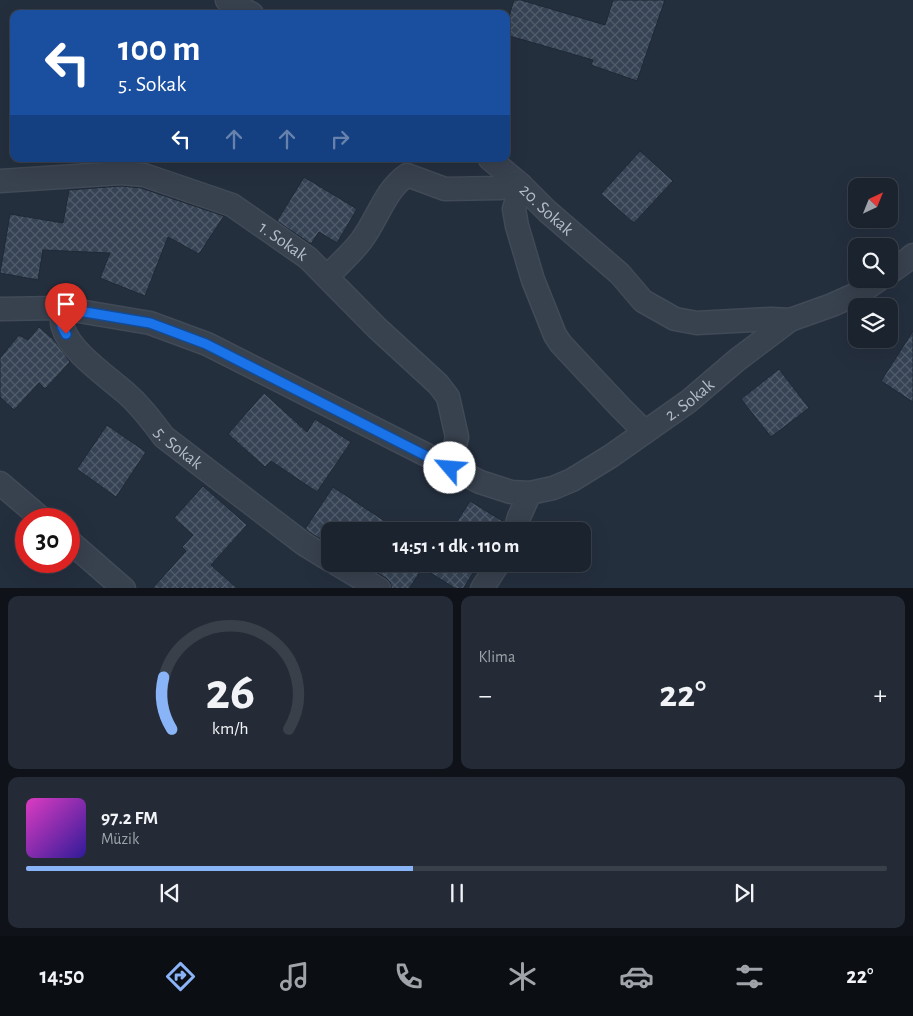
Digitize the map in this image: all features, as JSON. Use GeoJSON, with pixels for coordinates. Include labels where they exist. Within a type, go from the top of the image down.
{"type":"FeatureCollection","features":[{"type":"Feature","properties":{"kind":"street"},"geometry":{"type":"LineString","coordinates":[[226,0],[245,10]]}},
{"type":"Feature","properties":{"kind":"street"},"geometry":{"type":"LineString","coordinates":[[494,162],[521,185],[514,209],[517,226],[533,280],[555,335],[561,344],[645,432]]}},
{"type":"Feature","properties":{"kind":"street","name":"1. Sokak"},"geometry":{"type":"LineString","coordinates":[[0,181],[121,173],[144,175],[232,205],[308,258],[377,328],[438,384],[448,396],[457,437],[450,468]]}},
{"type":"Feature","properties":{"kind":"street","name":"20. Sokak"},"geometry":{"type":"LineString","coordinates":[[327,277],[362,240],[378,216],[389,193],[407,175],[445,189],[499,188],[521,185],[547,211],[620,274],[643,301],[675,319],[697,323],[771,319],[790,320]]}},
{"type":"Feature","properties":{"kind":"street"},"geometry":{"type":"LineString","coordinates":[[898,267],[913,254]]}},
{"type":"Feature","properties":{"kind":"street","name":"2. Sokak"},"geometry":{"type":"LineString","coordinates":[[0,309],[61,308],[150,323],[206,344],[480,482],[511,492],[530,493],[553,488],[572,480],[612,456],[689,401],[737,360],[790,320],[832,305],[867,288]]}},
{"type":"Feature","properties":{"kind":"street","name":"5. Sokak"},"geometry":{"type":"LineString","coordinates":[[61,308],[62,326],[83,357],[127,394],[148,415],[164,437],[304,544],[321,554]]}},
{"type":"Feature","properties":{"kind":"street"},"geometry":{"type":"LineString","coordinates":[[0,483],[29,508]]}},
{"type":"Feature","properties":{"kind":"street"},"geometry":{"type":"LineString","coordinates":[[518,522],[530,493]]}},
{"type":"Feature","properties":{"kind":"street"},"geometry":{"type":"LineString","coordinates":[[80,550],[124,588]]}},
{"type":"Feature","properties":{"kind":"street"},"geometry":{"type":"LineString","coordinates":[[351,572],[378,588]]}},
{"type":"Feature","properties":{"kind":"street"},"geometry":{"type":"LineString","coordinates":[[482,588],[493,572]]}},
{"type":"Feature","properties":{"kind":"building"},"geometry":{"type":"Polygon","coordinates":[[[514,0],[521,0],[605,25],[613,0],[665,0],[637,81],[591,65],[593,60],[510,36],[510,13],[514,0]]]}},
{"type":"Feature","properties":{"kind":"building"},"geometry":{"type":"Polygon","coordinates":[[[640,151],[673,181],[634,223],[601,194],[640,151]]]}},
{"type":"Feature","properties":{"kind":"building"},"geometry":{"type":"Polygon","coordinates":[[[304,177],[357,209],[337,243],[319,232],[311,244],[277,221],[304,177]]]}},
{"type":"Feature","properties":{"kind":"building"},"geometry":{"type":"Polygon","coordinates":[[[121,186],[141,188],[224,216],[199,254],[168,237],[145,296],[100,278],[110,253],[43,250],[38,280],[0,273],[10,214],[63,223],[69,190],[121,186]]]}},
{"type":"Feature","properties":{"kind":"building"},"geometry":{"type":"Polygon","coordinates":[[[39,327],[54,340],[70,362],[45,389],[39,383],[14,410],[0,397],[0,358],[19,335],[28,340],[39,327]]]}},
{"type":"Feature","properties":{"kind":"building"},"geometry":{"type":"Polygon","coordinates":[[[913,331],[913,402],[881,381],[913,331]]]}},
{"type":"Feature","properties":{"kind":"building"},"geometry":{"type":"Polygon","coordinates":[[[779,369],[809,408],[771,437],[741,399],[779,369]]]}},
{"type":"Feature","properties":{"kind":"building"},"geometry":{"type":"Polygon","coordinates":[[[264,393],[307,432],[315,419],[351,442],[317,492],[271,461],[265,467],[228,434],[264,393]]]}},
{"type":"Feature","properties":{"kind":"building"},"geometry":{"type":"Polygon","coordinates":[[[107,425],[146,452],[116,497],[77,469],[107,425]]]}},
{"type":"Feature","properties":{"kind":"building"},"geometry":{"type":"Polygon","coordinates":[[[203,486],[247,525],[211,565],[237,588],[153,588],[186,551],[182,547],[193,535],[174,518],[203,486]]]}},
{"type":"Feature","properties":{"kind":"building"},"geometry":{"type":"Polygon","coordinates":[[[333,487],[386,522],[321,522],[321,539],[305,529],[333,487]]]}},
{"type":"Feature","properties":{"kind":"building"},"geometry":{"type":"Polygon","coordinates":[[[470,501],[504,522],[457,522],[470,501]]]}},
{"type":"Feature","properties":{"kind":"building"},"geometry":{"type":"Polygon","coordinates":[[[376,572],[420,572],[410,588],[392,588],[390,582],[376,572]]]}},
{"type":"Feature","properties":{"kind":"building"},"geometry":{"type":"Polygon","coordinates":[[[429,572],[474,572],[464,588],[454,588],[429,572]]]}},
{"type":"Feature","properties":{"kind":"route"},"geometry":{"type":"LineString","coordinates":[[66,334],[62,326],[61,308],[150,323],[206,344],[450,468]]}}]}
